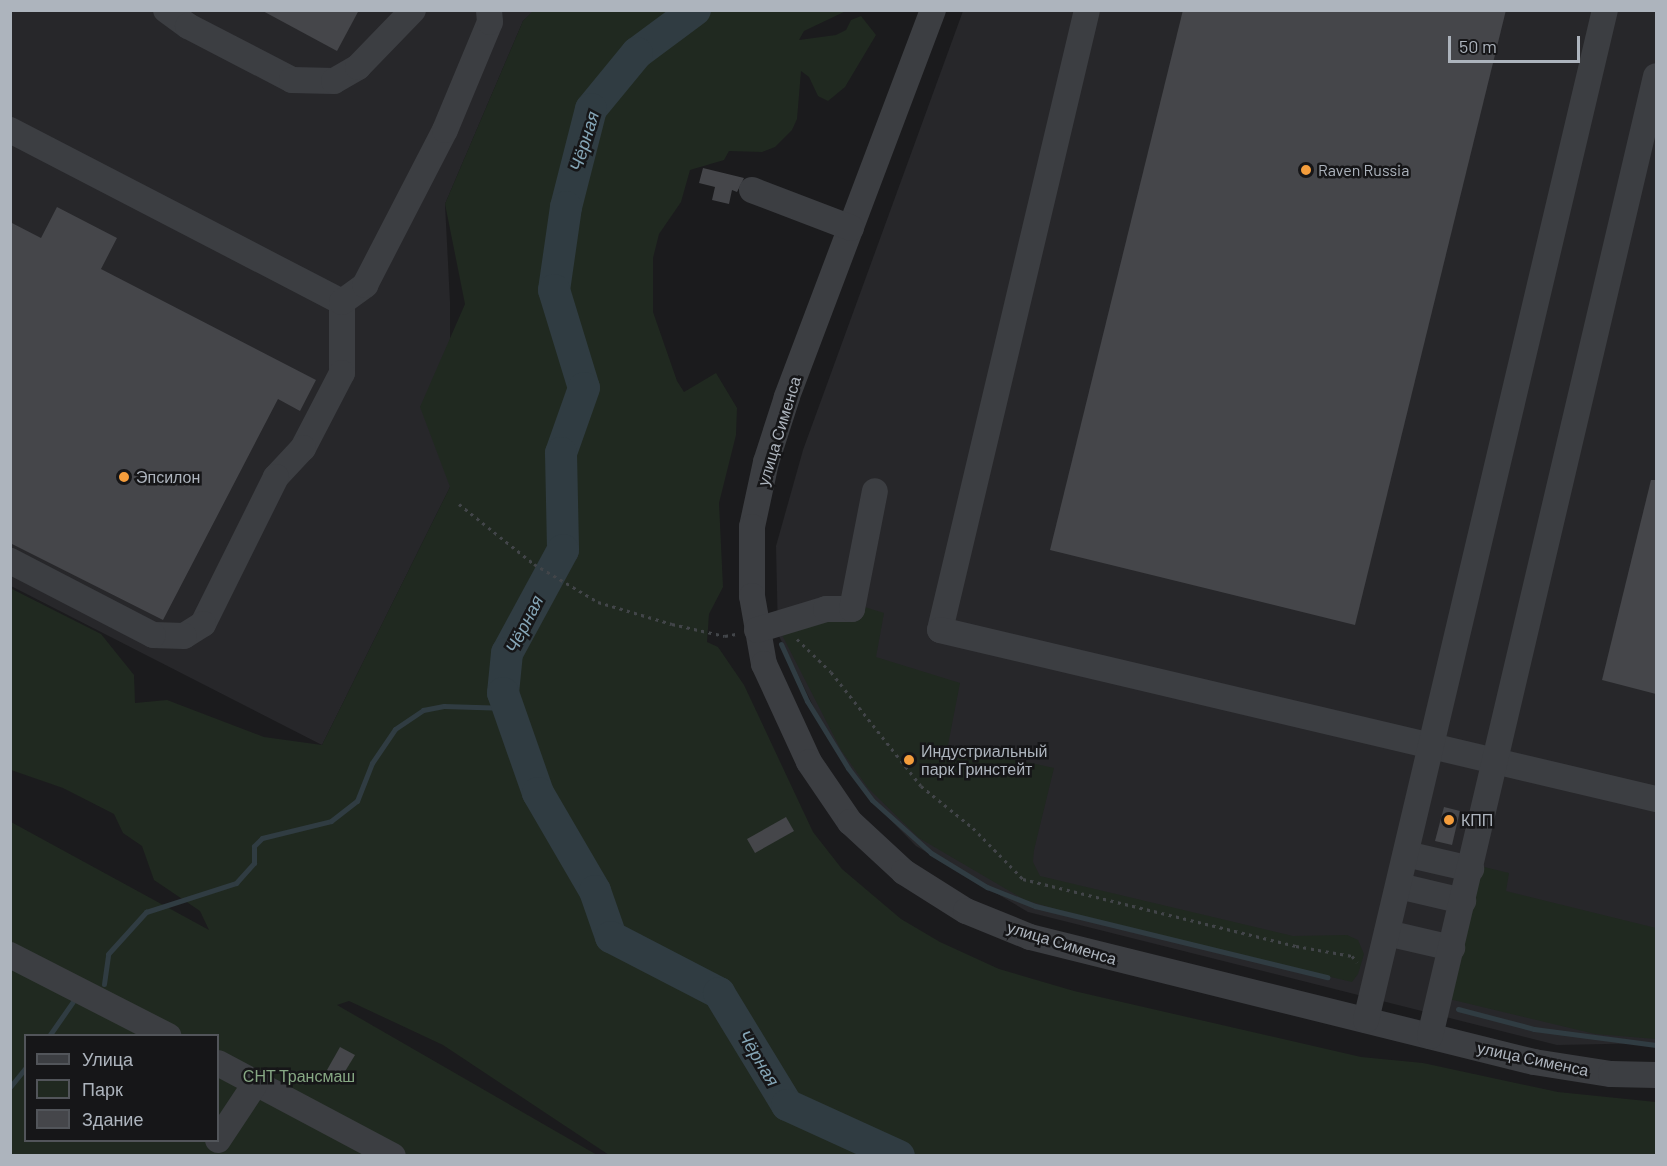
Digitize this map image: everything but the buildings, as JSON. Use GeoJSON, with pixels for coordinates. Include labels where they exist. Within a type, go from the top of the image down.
{"type":"FeatureCollection","features":[{"type":"Feature","properties":{"kind":"street"},"geometry":{"type":"LineString","coordinates":[[166,10],[188,26],[292,80],[334,81],[358,68],[413,10]]}},
{"type":"Feature","properties":{"kind":"street"},"geometry":{"type":"LineString","coordinates":[[342,302],[364,285],[445,130],[490,22],[489,10]]}},
{"type":"Feature","properties":{"kind":"street","name":"улица Сименса"},"geometry":{"type":"LineString","coordinates":[[933,10],[766,462],[752,527],[752,596],[747,632],[764,664],[780,706],[809,762],[850,822],[922,883],[966,911],[1030,937],[1534,1062],[1611,1074],[1656,1075]]}},
{"type":"Feature","properties":{"kind":"street"},"geometry":{"type":"LineString","coordinates":[[1087,10],[940,630],[1656,799]]}},
{"type":"Feature","properties":{"kind":"street"},"geometry":{"type":"LineString","coordinates":[[1366,1020],[1605,10]]}},
{"type":"Feature","properties":{"kind":"street"},"geometry":{"type":"LineString","coordinates":[[1430,1036],[1656,76]]}},
{"type":"Feature","properties":{"kind":"street"},"geometry":{"type":"LineString","coordinates":[[10,130],[342,302]]}},
{"type":"Feature","properties":{"kind":"street"},"geometry":{"type":"LineString","coordinates":[[752,189],[851,228]]}},
{"type":"Feature","properties":{"kind":"street"},"geometry":{"type":"LineString","coordinates":[[10,561],[153,635],[184,636],[203,624],[276,477],[303,448],[342,373],[342,302]]}},
{"type":"Feature","properties":{"kind":"street"},"geometry":{"type":"LineString","coordinates":[[747,632],[826,609],[852,609],[875,491]]}},
{"type":"Feature","properties":{"kind":"street"},"geometry":{"type":"LineString","coordinates":[[1406,854],[1471,869]]}},
{"type":"Feature","properties":{"kind":"street"},"geometry":{"type":"LineString","coordinates":[[1399,886],[1463,901]]}},
{"type":"Feature","properties":{"kind":"street"},"geometry":{"type":"LineString","coordinates":[[1388,933],[1452,948]]}},
{"type":"Feature","properties":{"kind":"street"},"geometry":{"type":"LineString","coordinates":[[10,956],[166,1034]]}},
{"type":"Feature","properties":{"kind":"street"},"geometry":{"type":"LineString","coordinates":[[219,1064],[393,1155]]}},
{"type":"Feature","properties":{"kind":"street"},"geometry":{"type":"LineString","coordinates":[[219,1137],[255,1084]]}},
{"type":"Feature","properties":{"kind":"street"},"geometry":{"type":"LineString","coordinates":[[204,1155],[215,1142]]}},
{"type":"Feature","properties":{"kind":"path"},"geometry":{"type":"LineString","coordinates":[[459,504],[534,564],[566,585],[633,614],[725,636],[747,632]]}},
{"type":"Feature","properties":{"kind":"path"},"geometry":{"type":"LineString","coordinates":[[782,622],[831,672],[921,786],[973,828],[1023,879],[1296,946],[1352,956],[1363,970]]}},
{"type":"Feature","properties":{"kind":"shaded area"},"geometry":{"type":"Polygon","coordinates":[[[10,11],[534,11],[523,21],[445,204],[450,302],[450,487],[322,745],[11,586],[10,11]]]}},
{"type":"Feature","properties":{"kind":"shaded area"},"geometry":{"type":"Polygon","coordinates":[[[963,11],[1656,11],[1656,1043],[1557,1045],[1028,912],[916,846],[865,794],[818,716],[778,634],[776,546],[803,450],[963,11]]]}},
{"type":"Feature","properties":{"kind":"green space","name":"СНТ Трансмаш"},"geometry":{"type":"Polygon","coordinates":[[[534,10],[846,11],[804,31],[799,40],[836,35],[846,30],[851,20],[861,16],[876,35],[845,87],[828,101],[818,96],[809,77],[801,71],[797,119],[792,130],[775,147],[762,152],[729,151],[724,160],[690,170],[681,202],[659,234],[653,258],[653,312],[677,381],[684,392],[716,373],[737,408],[736,435],[719,503],[723,587],[709,614],[707,642],[718,647],[744,685],[813,832],[842,869],[901,919],[940,942],[999,969],[1074,991],[1361,1057],[1423,1063],[1558,1092],[1656,1102],[1656,1155],[609,1155],[443,1045],[349,1001],[337,1005],[597,1155],[11,1155],[11,822],[209,930],[200,911],[154,880],[142,846],[123,833],[114,814],[63,788],[11,770],[10,588],[101,634],[134,675],[135,703],[167,700],[264,737],[322,745],[450,487],[420,407],[465,304],[445,204],[523,21],[534,10]]]}},
{"type":"Feature","properties":{"kind":"green space"},"geometry":{"type":"Polygon","coordinates":[[[858,605],[884,613],[876,657],[960,683],[948,745],[1054,768],[1034,850],[1033,862],[1040,876],[1293,936],[1347,935],[1358,940],[1364,954],[1358,974],[1352,982],[1104,923],[1025,900],[919,838],[868,788],[841,750],[782,635],[858,605]]]}},
{"type":"Feature","properties":{"kind":"green space"},"geometry":{"type":"Polygon","coordinates":[[[1480,866],[1509,873],[1506,891],[1656,928],[1656,1039],[1595,1034],[1449,999],[1480,866]]]}},
{"type":"Feature","properties":{"kind":"waterway","name":"Чёрная"},"geometry":{"type":"LineString","coordinates":[[695,10],[637,53],[591,109],[566,207],[554,290],[584,388],[561,453],[563,550],[507,653],[503,693],[538,793],[595,891],[611,937],[719,993],[787,1105],[899,1156]]}},
{"type":"Feature","properties":{"kind":"waterway"},"geometry":{"type":"LineString","coordinates":[[781,644],[807,701],[848,768],[872,800],[931,853],[987,887],[1035,906],[1327,977]]}},
{"type":"Feature","properties":{"kind":"waterway"},"geometry":{"type":"LineString","coordinates":[[104,984],[108,954],[146,912],[236,883],[254,863],[254,846],[262,838],[331,821],[357,801],[372,763],[395,729],[423,710],[444,706],[508,708]]}},
{"type":"Feature","properties":{"kind":"waterway"},"geometry":{"type":"LineString","coordinates":[[50,1034],[74,1000]]}},
{"type":"Feature","properties":{"kind":"waterway"},"geometry":{"type":"LineString","coordinates":[[1458,1009],[1534,1029],[1656,1045]]}},
{"type":"Feature","properties":{"kind":"waterway"},"geometry":{"type":"LineString","coordinates":[[10,1087],[24,1070]]}},
{"type":"Feature","properties":{"kind":"place","name":"Raven Russia"},"geometry":{"type":"Point","coordinates":[1306,170]}},
{"type":"Feature","properties":{"kind":"place","name":"Эпсилон"},"geometry":{"type":"Point","coordinates":[124,477]}},
{"type":"Feature","properties":{"kind":"place","name":"Индустриальный парк Гринстейт"},"geometry":{"type":"Point","coordinates":[909,760]}},
{"type":"Feature","properties":{"kind":"place","name":"КПП"},"geometry":{"type":"Point","coordinates":[1449,820]}}]}
